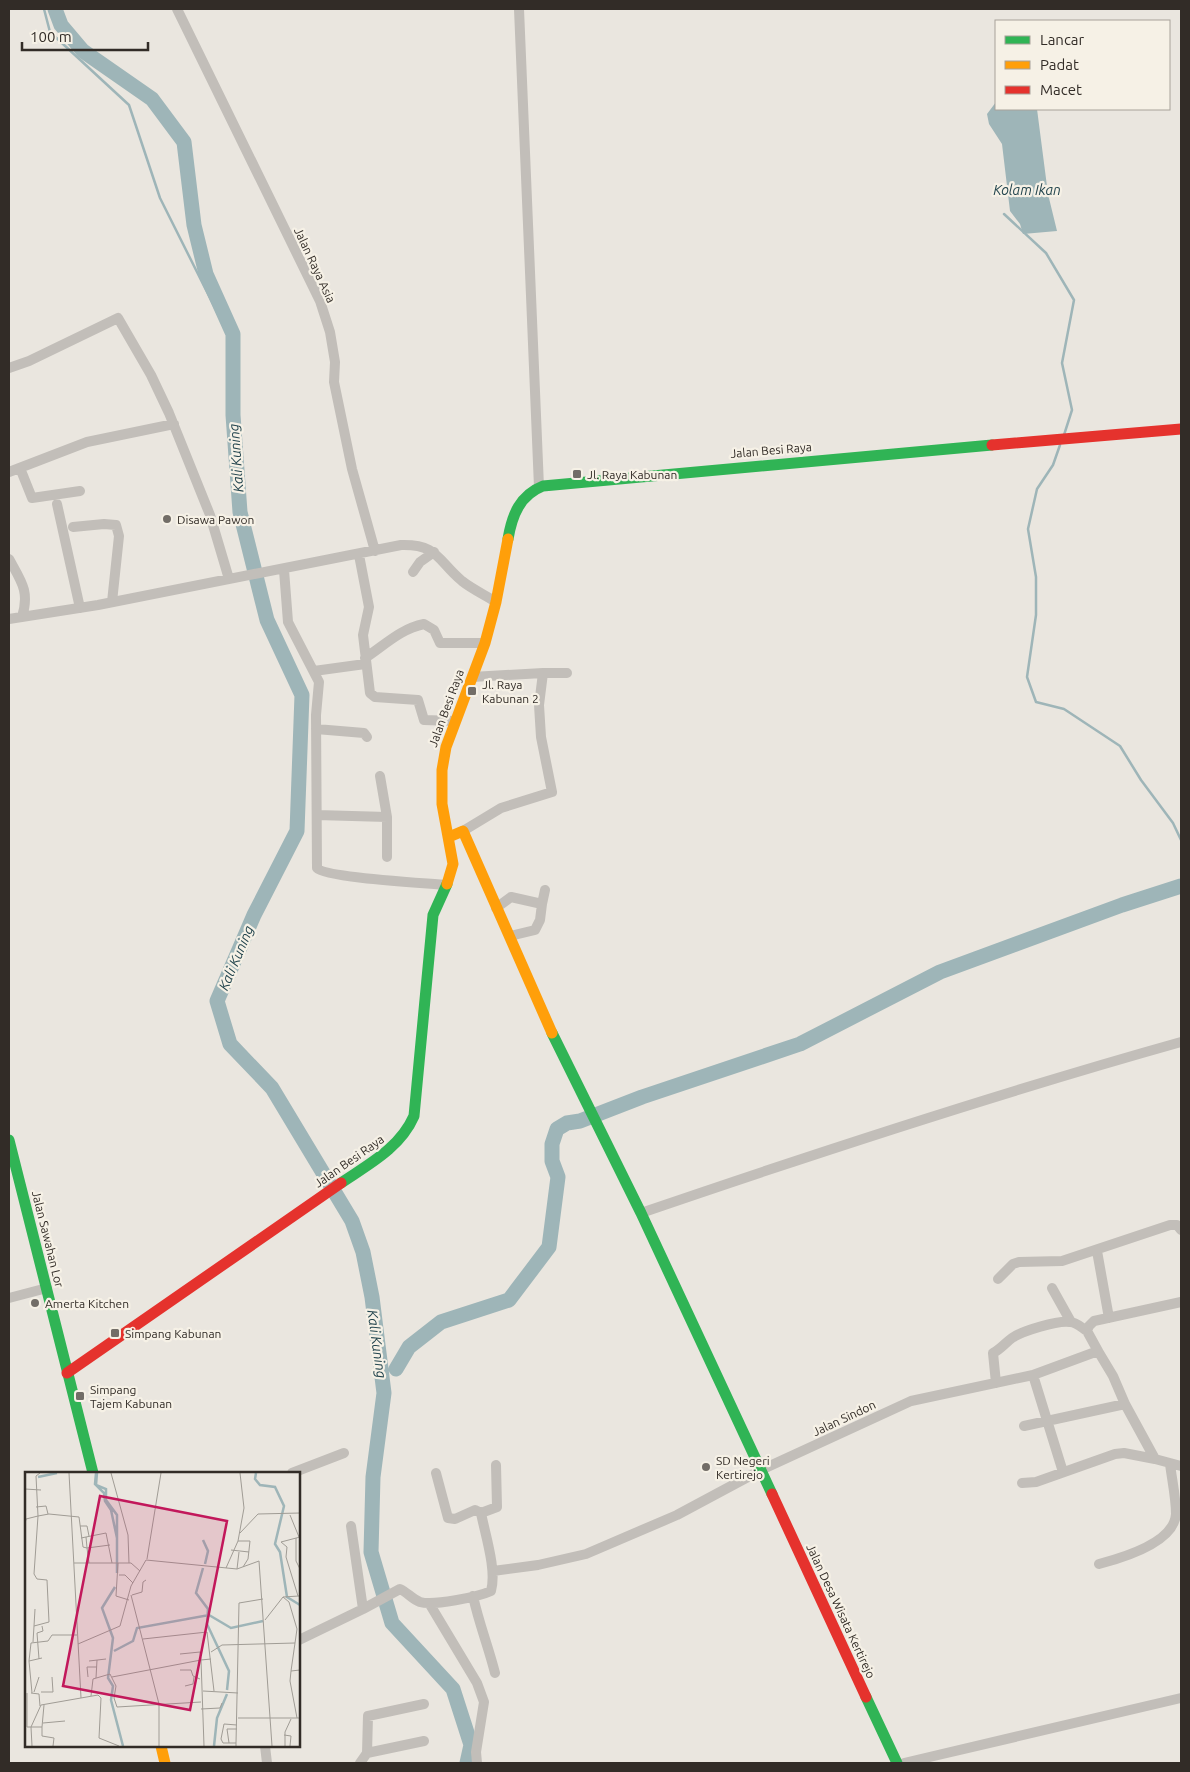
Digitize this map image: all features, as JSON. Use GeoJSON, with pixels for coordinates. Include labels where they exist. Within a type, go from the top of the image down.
{"type":"FeatureCollection","features":[{"type":"Feature","properties":{"kind":"street","name":"Jalan Raya Asia"},"geometry":{"type":"LineString","coordinates":[[177,9],[320,301],[330,332],[335,362],[334,382],[352,469],[376,551]]}},
{"type":"Feature","properties":{"kind":"street"},"geometry":{"type":"LineString","coordinates":[[519,9],[539,487]]}},
{"type":"Feature","properties":{"kind":"street"},"geometry":{"type":"LineString","coordinates":[[9,368],[29,361],[118,318],[151,375],[174,424],[210,515],[229,579]]}},
{"type":"Feature","properties":{"kind":"street"},"geometry":{"type":"LineString","coordinates":[[9,472],[87,442],[174,424]]}},
{"type":"Feature","properties":{"kind":"street","name":"Jalan Besi Raya"},"geometry":{"type":"LineString","coordinates":[[67,1374],[397,1144],[408,1130],[414,1116],[430,930],[438,902],[447,885],[453,864],[442,804],[442,770],[446,747],[485,643],[516,509],[530,490],[571,482],[1181,428]]}},
{"type":"Feature","properties":{"kind":"street"},"geometry":{"type":"LineString","coordinates":[[20,468],[32,498],[80,491]]}},
{"type":"Feature","properties":{"kind":"street"},"geometry":{"type":"LineString","coordinates":[[57,504],[80,608]]}},
{"type":"Feature","properties":{"kind":"street"},"geometry":{"type":"LineString","coordinates":[[73,527],[104,524],[116,526],[119,536],[112,602]]}},
{"type":"Feature","properties":{"kind":"street"},"geometry":{"type":"LineString","coordinates":[[9,619],[80,608],[401,546],[419,545],[434,552],[463,582],[496,602]]}},
{"type":"Feature","properties":{"kind":"street"},"geometry":{"type":"LineString","coordinates":[[413,572],[420,562],[434,552]]}},
{"type":"Feature","properties":{"kind":"street"},"geometry":{"type":"LineString","coordinates":[[359,555],[369,607],[363,629],[369,690],[372,695],[415,699],[421,703],[424,720],[455,721]]}},
{"type":"Feature","properties":{"kind":"street"},"geometry":{"type":"LineString","coordinates":[[9,558],[26,592],[22,617]]}},
{"type":"Feature","properties":{"kind":"street"},"geometry":{"type":"LineString","coordinates":[[284,570],[288,622],[319,682],[316,729],[316,867],[320,872],[447,885]]}},
{"type":"Feature","properties":{"kind":"street"},"geometry":{"type":"LineString","coordinates":[[314,671],[365,661],[397,635],[414,626],[424,624],[434,630],[440,643],[485,643]]}},
{"type":"Feature","properties":{"kind":"street"},"geometry":{"type":"LineString","coordinates":[[472,677],[566,673]]}},
{"type":"Feature","properties":{"kind":"street"},"geometry":{"type":"LineString","coordinates":[[449,837],[502,808],[552,792],[541,737],[539,705],[543,674]]}},
{"type":"Feature","properties":{"kind":"street"},"geometry":{"type":"LineString","coordinates":[[316,729],[364,733],[367,737]]}},
{"type":"Feature","properties":{"kind":"street"},"geometry":{"type":"LineString","coordinates":[[380,776],[387,817],[386,857]]}},
{"type":"Feature","properties":{"kind":"street"},"geometry":{"type":"LineString","coordinates":[[316,815],[387,817]]}},
{"type":"Feature","properties":{"kind":"street","name":"Jalan Desa Wisata Kertirejo"},"geometry":{"type":"LineString","coordinates":[[463,831],[568,1066],[641,1213],[897,1763]]}},
{"type":"Feature","properties":{"kind":"street"},"geometry":{"type":"LineString","coordinates":[[510,936],[535,930],[540,920],[545,890]]}},
{"type":"Feature","properties":{"kind":"street"},"geometry":{"type":"LineString","coordinates":[[496,908],[511,897],[542,904]]}},
{"type":"Feature","properties":{"kind":"street"},"geometry":{"type":"LineString","coordinates":[[641,1213],[828,1149],[1087,1068],[1181,1042]]}},
{"type":"Feature","properties":{"kind":"street","name":"Jalan Sawahan Lor"},"geometry":{"type":"LineString","coordinates":[[9,1140],[67,1374]]}},
{"type":"Feature","properties":{"kind":"street"},"geometry":{"type":"LineString","coordinates":[[998,1279],[1013,1264],[1019,1262],[1053,1262],[1097,1251],[1170,1225],[1177,1225],[1181,1230]]}},
{"type":"Feature","properties":{"kind":"street"},"geometry":{"type":"LineString","coordinates":[[1097,1251],[1109,1318]]}},
{"type":"Feature","properties":{"kind":"street"},"geometry":{"type":"LineString","coordinates":[[9,1298],[47,1288]]}},
{"type":"Feature","properties":{"kind":"street"},"geometry":{"type":"LineString","coordinates":[[1052,1288],[1071,1322],[1087,1331],[1113,1376],[1125,1404],[1154,1459]]}},
{"type":"Feature","properties":{"kind":"street"},"geometry":{"type":"LineString","coordinates":[[1087,1331],[1091,1323],[1181,1302]]}},
{"type":"Feature","properties":{"kind":"street"},"geometry":{"type":"LineString","coordinates":[[996,1383],[993,1353],[1022,1333],[1071,1322]]}},
{"type":"Feature","properties":{"kind":"street","name":"Jalan Sindon"},"geometry":{"type":"LineString","coordinates":[[493,1572],[538,1566],[586,1554],[677,1515],[761,1470],[911,1400],[1033,1375],[1098,1351]]}},
{"type":"Feature","properties":{"kind":"street"},"geometry":{"type":"LineString","coordinates":[[67,1374],[93,1472]]}},
{"type":"Feature","properties":{"kind":"street"},"geometry":{"type":"LineString","coordinates":[[1033,1375],[1063,1472]]}},
{"type":"Feature","properties":{"kind":"street"},"geometry":{"type":"LineString","coordinates":[[1024,1426],[1125,1404]]}},
{"type":"Feature","properties":{"kind":"street"},"geometry":{"type":"LineString","coordinates":[[295,1472],[344,1453]]}},
{"type":"Feature","properties":{"kind":"street"},"geometry":{"type":"LineString","coordinates":[[1022,1483],[1036,1482],[1115,1454],[1124,1453],[1181,1466]]}},
{"type":"Feature","properties":{"kind":"street"},"geometry":{"type":"LineString","coordinates":[[1099,1564],[1132,1555],[1169,1531],[1176,1514],[1170,1464]]}},
{"type":"Feature","properties":{"kind":"street"},"geometry":{"type":"LineString","coordinates":[[436,1473],[448,1518],[455,1519],[475,1510],[481,1513],[496,1508],[498,1504],[496,1465]]}},
{"type":"Feature","properties":{"kind":"street"},"geometry":{"type":"LineString","coordinates":[[300,1640],[400,1589],[418,1601],[429,1603],[491,1591],[494,1582],[493,1572],[481,1513]]}},
{"type":"Feature","properties":{"kind":"street"},"geometry":{"type":"LineString","coordinates":[[350,1526],[366,1607]]}},
{"type":"Feature","properties":{"kind":"street"},"geometry":{"type":"LineString","coordinates":[[473,1596],[482,1635],[487,1640],[495,1673]]}},
{"type":"Feature","properties":{"kind":"street"},"geometry":{"type":"LineString","coordinates":[[429,1603],[477,1683],[484,1702],[476,1752],[478,1763]]}},
{"type":"Feature","properties":{"kind":"street"},"geometry":{"type":"LineString","coordinates":[[904,1763],[1181,1698]]}},
{"type":"Feature","properties":{"kind":"street"},"geometry":{"type":"LineString","coordinates":[[360,1763],[367,1753],[368,1716],[424,1704]]}},
{"type":"Feature","properties":{"kind":"street"},"geometry":{"type":"LineString","coordinates":[[367,1753],[424,1741]]}},
{"type":"Feature","properties":{"kind":"street"},"geometry":{"type":"LineString","coordinates":[[161,1747],[165,1763]]}},
{"type":"Feature","properties":{"kind":"street"},"geometry":{"type":"LineString","coordinates":[[265,1747],[267,1763]]}},
{"type":"Feature","properties":{"kind":"water","name":"Kolam Ikan"},"geometry":{"type":"Polygon","coordinates":[[[995,103],[995,110],[1037,110],[1048,194],[1057,231],[1023,234],[1020,224],[1010,211],[1002,144],[989,124],[987,114],[995,103]]]}},
{"type":"Feature","properties":{"kind":"waterway"},"geometry":{"type":"LineString","coordinates":[[44,9],[50,32],[129,105],[160,198],[229,336],[229,342]]}},
{"type":"Feature","properties":{"kind":"waterway","name":"Kali Kuning"},"geometry":{"type":"LineString","coordinates":[[55,9],[61,25],[83,51],[152,99],[184,142],[194,225],[206,274],[233,334],[233,415],[240,512],[267,620],[302,695],[297,831],[254,915],[217,1001],[230,1044],[272,1088],[352,1221],[363,1252],[372,1297],[384,1393],[373,1477],[371,1552],[392,1623],[453,1689],[471,1745],[467,1763]]}},
{"type":"Feature","properties":{"kind":"waterway"},"geometry":{"type":"LineString","coordinates":[[1004,214],[1046,253],[1074,300],[1062,363],[1072,410],[1064,435]]}},
{"type":"Feature","properties":{"kind":"waterway"},"geometry":{"type":"LineString","coordinates":[[1060,445],[1053,465],[1037,489],[1028,529],[1036,577],[1036,615],[1027,677],[1036,702],[1064,709],[1120,746],[1141,780],[1173,823],[1181,840]]}},
{"type":"Feature","properties":{"kind":"waterway"},"geometry":{"type":"LineString","coordinates":[[396,1369],[409,1347],[441,1322],[509,1300],[549,1247],[558,1177],[552,1161],[552,1144],[557,1129],[567,1123],[580,1121],[642,1097],[800,1044],[940,972],[1122,905],[1181,886]]}},
{"type":"Feature","properties":{"kind":"traffic: fast"},"geometry":{"type":"LineString","coordinates":[[508,539],[518,507],[528,495],[543,486],[992,445]]}},
{"type":"Feature","properties":{"kind":"traffic: fast"},"geometry":{"type":"LineString","coordinates":[[341,1183],[373,1162],[392,1146],[401,1137],[414,1116],[433,915],[447,884]]}},
{"type":"Feature","properties":{"kind":"traffic: fast"},"geometry":{"type":"LineString","coordinates":[[552,1033],[641,1213],[772,1494]]}},
{"type":"Feature","properties":{"kind":"traffic: fast"},"geometry":{"type":"LineString","coordinates":[[9,1140],[93,1472]]}},
{"type":"Feature","properties":{"kind":"traffic: fast"},"geometry":{"type":"LineString","coordinates":[[866,1697],[897,1763]]}},
{"type":"Feature","properties":{"kind":"traffic: slow"},"geometry":{"type":"LineString","coordinates":[[447,884],[453,864],[442,804],[442,770],[446,747],[485,643],[496,602],[508,539]]}},
{"type":"Feature","properties":{"kind":"traffic: slow"},"geometry":{"type":"LineString","coordinates":[[449,837],[463,831],[552,1033]]}},
{"type":"Feature","properties":{"kind":"traffic: slow"},"geometry":{"type":"LineString","coordinates":[[161,1747],[165,1763]]}},
{"type":"Feature","properties":{"kind":"traffic: jam"},"geometry":{"type":"LineString","coordinates":[[992,445],[1181,429]]}},
{"type":"Feature","properties":{"kind":"traffic: jam"},"geometry":{"type":"LineString","coordinates":[[67,1373],[341,1183]]}},
{"type":"Feature","properties":{"kind":"traffic: jam"},"geometry":{"type":"LineString","coordinates":[[772,1494],[866,1697]]}},
{"type":"Feature","properties":{"kind":"place","name":"Jl. Raya Kabunan"},"geometry":{"type":"Point","coordinates":[577,474]}},
{"type":"Feature","properties":{"kind":"place","name":"Disawa Pawon"},"geometry":{"type":"Point","coordinates":[167,519]}},
{"type":"Feature","properties":{"kind":"place","name":"Jl. Raya Kabunan 2"},"geometry":{"type":"Point","coordinates":[472,691]}},
{"type":"Feature","properties":{"kind":"place","name":"Amerta Kitchen"},"geometry":{"type":"Point","coordinates":[35,1303]}},
{"type":"Feature","properties":{"kind":"place","name":"Simpang Kabunan"},"geometry":{"type":"Point","coordinates":[115,1333]}},
{"type":"Feature","properties":{"kind":"place","name":"Simpang Tajem Kabunan"},"geometry":{"type":"Point","coordinates":[80,1396]}},
{"type":"Feature","properties":{"kind":"place","name":"SD Negeri Kertirejo"},"geometry":{"type":"Point","coordinates":[706,1467]}}]}
